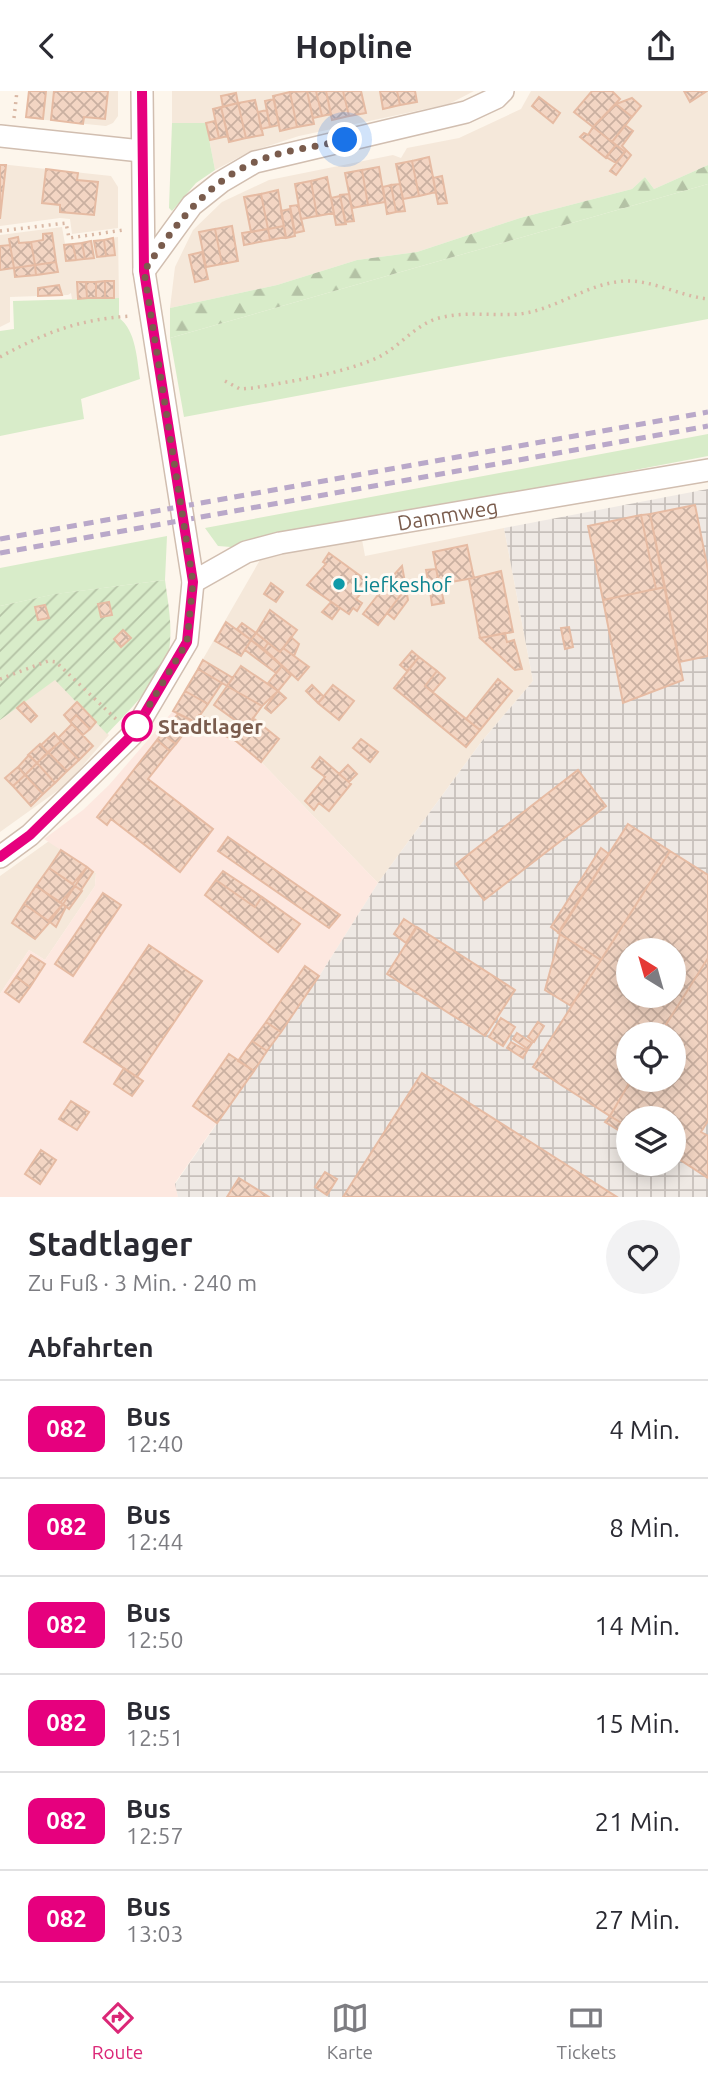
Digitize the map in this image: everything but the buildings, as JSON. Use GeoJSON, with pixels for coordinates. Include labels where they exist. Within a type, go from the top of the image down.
{"type":"FeatureCollection","features":[{"type":"Feature","properties":{"kind":"street"},"geometry":{"type":"LineString","coordinates":[[0,857],[40,826],[132,735],[187,642],[193,582],[144,271],[142,91]]}},
{"type":"Feature","properties":{"kind":"street"},"geometry":{"type":"LineString","coordinates":[[144,271],[192,205],[221,182],[255,162],[466,111],[496,98],[503,91]]}},
{"type":"Feature","properties":{"kind":"street"},"geometry":{"type":"LineString","coordinates":[[6,137],[142,151]]}},
{"type":"Feature","properties":{"kind":"street","name":"Dammweg"},"geometry":{"type":"LineString","coordinates":[[193,582],[246,552],[280,543],[708,470]]}},
{"type":"Feature","properties":{"kind":"path"},"geometry":{"type":"LineString","coordinates":[[6,137],[17,91]]}},
{"type":"Feature","properties":{"kind":"path"},"geometry":{"type":"LineString","coordinates":[[0,231],[66,223],[69,238],[144,227]]}},
{"type":"Feature","properties":{"kind":"path"},"geometry":{"type":"LineString","coordinates":[[225,381],[240,389],[253,389],[345,369],[374,360],[425,323],[439,318],[465,314],[519,314],[607,284],[626,281],[647,284],[708,299]]}},
{"type":"Feature","properties":{"kind":"path"},"geometry":{"type":"LineString","coordinates":[[0,357],[54,329],[108,317],[149,316]]}},
{"type":"Feature","properties":{"kind":"path"},"geometry":{"type":"LineString","coordinates":[[0,680],[48,661],[56,662],[132,735]]}},
{"type":"Feature","properties":{"kind":"shaded area"},"geometry":{"type":"Polygon","coordinates":[[[29,91],[118,91],[118,116],[113,123],[106,126],[26,118],[29,91]]]}},
{"type":"Feature","properties":{"kind":"shaded area"},"geometry":{"type":"Polygon","coordinates":[[[172,91],[474,91],[449,104],[299,136],[249,152],[215,170],[206,123],[172,123],[172,91]]]}},
{"type":"Feature","properties":{"kind":"shaded area"},"geometry":{"type":"Polygon","coordinates":[[[531,91],[708,91],[708,165],[654,189],[645,177],[632,189],[520,218],[417,252],[357,260],[277,285],[170,308],[175,267],[193,230],[222,202],[269,180],[393,155],[401,158],[407,148],[459,138],[521,109],[531,91]]]}},
{"type":"Feature","properties":{"kind":"shaded area"},"geometry":{"type":"Polygon","coordinates":[[[0,164],[111,176],[118,187],[118,228],[72,234],[70,219],[60,218],[0,226],[0,164]]]}},
{"type":"Feature","properties":{"kind":"shaded area"},"geometry":{"type":"Polygon","coordinates":[[[62,227],[65,244],[118,237],[119,298],[72,299],[71,293],[10,297],[10,322],[0,327],[0,235],[62,227]]]}},
{"type":"Feature","properties":{"kind":"shaded area"},"geometry":{"type":"Polygon","coordinates":[[[708,489],[708,1197],[178,1197],[175,1184],[320,975],[378,883],[482,741],[533,681],[504,528],[708,489]]]}},
{"type":"Feature","properties":{"kind":"shaded area"},"geometry":{"type":"Polygon","coordinates":[[[504,528],[533,681],[482,741],[378,883],[262,763],[236,742],[173,711],[264,553],[361,534],[365,556],[504,528]]]}},
{"type":"Feature","properties":{"kind":"shaded area"},"geometry":{"type":"Polygon","coordinates":[[[55,679],[109,735],[67,784],[0,832],[0,720],[55,679]]]}},
{"type":"Feature","properties":{"kind":"shaded area"},"geometry":{"type":"Polygon","coordinates":[[[173,711],[236,742],[262,763],[378,883],[320,975],[175,1183],[178,1197],[0,1197],[0,994],[29,950],[45,960],[95,886],[96,873],[44,839],[83,810],[109,785],[173,711]]]}},
{"type":"Feature","properties":{"kind":"shaded area"},"geometry":{"type":"Polygon","coordinates":[[[49,841],[96,873],[95,886],[45,960],[29,950],[0,994],[0,876],[49,841]]]}},
{"type":"Feature","properties":{"kind":"green space"},"geometry":{"type":"Polygon","coordinates":[[[172,123],[206,123],[215,170],[196,183],[172,211],[169,208],[172,123]]]}},
{"type":"Feature","properties":{"kind":"green space"},"geometry":{"type":"Polygon","coordinates":[[[708,165],[708,184],[170,338],[170,308],[277,285],[357,260],[417,252],[520,218],[632,189],[645,177],[654,189],[708,165]]]}},
{"type":"Feature","properties":{"kind":"green space"},"geometry":{"type":"Polygon","coordinates":[[[708,184],[708,319],[184,417],[170,338],[708,184]]]}},
{"type":"Feature","properties":{"kind":"green space"},"geometry":{"type":"Polygon","coordinates":[[[119,298],[119,318],[125,323],[132,338],[140,379],[81,399],[84,419],[0,436],[0,331],[14,329],[13,301],[119,298]]]}},
{"type":"Feature","properties":{"kind":"green space"},"geometry":{"type":"Polygon","coordinates":[[[708,434],[708,456],[231,547],[218,546],[205,528],[708,434]]]}},
{"type":"Feature","properties":{"kind":"green space"},"geometry":{"type":"Polygon","coordinates":[[[167,536],[165,580],[56,594],[0,606],[0,568],[167,536]]]}},
{"type":"Feature","properties":{"kind":"green space"},"geometry":{"type":"Polygon","coordinates":[[[165,580],[170,615],[169,651],[166,661],[143,695],[107,734],[55,680],[0,720],[0,606],[55,594],[165,580]]]}},
{"type":"Feature","properties":{"kind":"railway"},"geometry":{"type":"LineString","coordinates":[[0,539],[708,412]]}},
{"type":"Feature","properties":{"kind":"railway"},"geometry":{"type":"LineString","coordinates":[[0,553],[708,426]]}},
{"type":"Feature","properties":{"kind":"bus line","name":"082"},"geometry":{"type":"LineString","coordinates":[[0,857],[30,835],[104,766],[132,735],[187,642],[193,582],[144,271],[142,91]]}},
{"type":"Feature","properties":{"kind":"place","name":"Liefkeshof"},"geometry":{"type":"Point","coordinates":[339,584]}},
{"type":"Feature","properties":{"kind":"place","name":"Stadtlager"},"geometry":{"type":"Point","coordinates":[137,726]}},
{"type":"Feature","properties":{"kind":"route"},"geometry":{"type":"LineString","coordinates":[[137,726],[187,642],[193,582],[144,271],[192,205],[221,182],[255,162],[345,140]]}}]}
